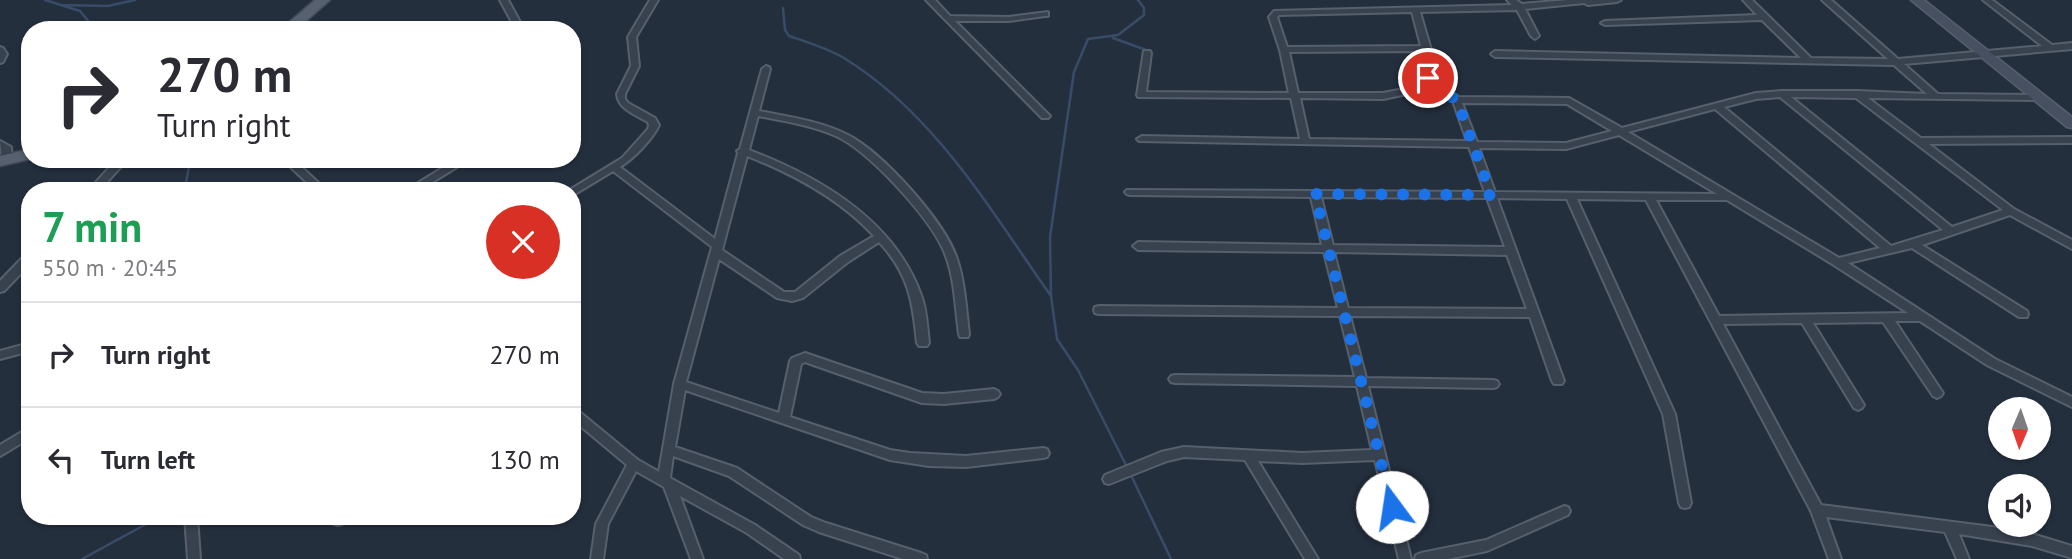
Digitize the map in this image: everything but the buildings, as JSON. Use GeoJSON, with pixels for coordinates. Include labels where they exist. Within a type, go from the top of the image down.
{"type":"FeatureCollection","features":[{"type":"Feature","properties":{"kind":"main road"},"geometry":{"type":"LineString","coordinates":[[298,21],[323,0]]}},
{"type":"Feature","properties":{"kind":"main road"},"geometry":{"type":"LineString","coordinates":[[1917,0],[2068,118]]}},
{"type":"Feature","properties":{"kind":"main road"},"geometry":{"type":"LineString","coordinates":[[3,160],[21,156]]}},
{"type":"Feature","properties":{"kind":"street"},"geometry":{"type":"LineString","coordinates":[[504,0],[515,21]]}},
{"type":"Feature","properties":{"kind":"street"},"geometry":{"type":"LineString","coordinates":[[581,187],[636,150],[654,125],[652,120],[625,105],[621,94],[635,66],[632,37],[654,0]]}},
{"type":"Feature","properties":{"kind":"street"},"geometry":{"type":"LineString","coordinates":[[1399,0],[1411,10],[1427,48],[1432,67],[1427,81],[1433,86],[1457,100],[1569,101],[1838,262],[1991,362],[2072,402]]}},
{"type":"Feature","properties":{"kind":"street"},"geometry":{"type":"LineString","coordinates":[[1511,0],[1520,8],[1535,36]]}},
{"type":"Feature","properties":{"kind":"street"},"geometry":{"type":"LineString","coordinates":[[1520,8],[1594,0]]}},
{"type":"Feature","properties":{"kind":"street"},"geometry":{"type":"LineString","coordinates":[[1305,141],[1284,50],[1273,17],[1277,13],[1520,8],[1617,0]]}},
{"type":"Feature","properties":{"kind":"street"},"geometry":{"type":"LineString","coordinates":[[1747,0],[1808,60]]}},
{"type":"Feature","properties":{"kind":"street"},"geometry":{"type":"LineString","coordinates":[[1826,0],[1935,96]]}},
{"type":"Feature","properties":{"kind":"street"},"geometry":{"type":"LineString","coordinates":[[1987,0],[2050,48]]}},
{"type":"Feature","properties":{"kind":"street"},"geometry":{"type":"LineString","coordinates":[[935,1],[947,18],[1045,116]]}},
{"type":"Feature","properties":{"kind":"street"},"geometry":{"type":"LineString","coordinates":[[947,18],[1009,19],[1045,14]]}},
{"type":"Feature","properties":{"kind":"street"},"geometry":{"type":"LineString","coordinates":[[1605,23],[1765,17]]}},
{"type":"Feature","properties":{"kind":"street"},"geometry":{"type":"LineString","coordinates":[[1495,54],[1897,62],[2072,47]]}},
{"type":"Feature","properties":{"kind":"street"},"geometry":{"type":"LineString","coordinates":[[1284,50],[1427,48]]}},
{"type":"Feature","properties":{"kind":"street"},"geometry":{"type":"LineString","coordinates":[[0,50],[4,54],[0,60]]}},
{"type":"Feature","properties":{"kind":"street"},"geometry":{"type":"LineString","coordinates":[[1147,53],[1141,95],[1383,96],[1433,86]]}},
{"type":"Feature","properties":{"kind":"street"},"geometry":{"type":"LineString","coordinates":[[697,559],[667,484],[669,450],[680,384],[765,69]]}},
{"type":"Feature","properties":{"kind":"street"},"geometry":{"type":"LineString","coordinates":[[1142,139],[1566,146],[1718,107],[1737,99],[1782,94],[2040,98]]}},
{"type":"Feature","properties":{"kind":"street"},"geometry":{"type":"LineString","coordinates":[[1782,94],[1952,232]]}},
{"type":"Feature","properties":{"kind":"street"},"geometry":{"type":"LineString","coordinates":[[1857,94],[2011,211],[2072,245]]}},
{"type":"Feature","properties":{"kind":"street"},"geometry":{"type":"LineString","coordinates":[[1457,100],[1558,381]]}},
{"type":"Feature","properties":{"kind":"street"},"geometry":{"type":"LineString","coordinates":[[1718,107],[1888,249]]}},
{"type":"Feature","properties":{"kind":"street"},"geometry":{"type":"LineString","coordinates":[[753,112],[825,129],[846,137],[879,164],[921,211],[947,248],[953,264],[964,334]]}},
{"type":"Feature","properties":{"kind":"street"},"geometry":{"type":"LineString","coordinates":[[1918,141],[2072,140]]}},
{"type":"Feature","properties":{"kind":"street"},"geometry":{"type":"LineString","coordinates":[[0,144],[6,147],[3,160]]}},
{"type":"Feature","properties":{"kind":"street"},"geometry":{"type":"LineString","coordinates":[[742,151],[795,172],[856,213],[881,236],[911,281],[917,298],[923,343]]}},
{"type":"Feature","properties":{"kind":"street"},"geometry":{"type":"LineString","coordinates":[[614,167],[715,248],[781,295],[792,298],[844,259],[881,236]]}},
{"type":"Feature","properties":{"kind":"street"},"geometry":{"type":"LineString","coordinates":[[101,182],[115,168]]}},
{"type":"Feature","properties":{"kind":"street"},"geometry":{"type":"LineString","coordinates":[[297,168],[312,182]]}},
{"type":"Feature","properties":{"kind":"street"},"geometry":{"type":"LineString","coordinates":[[425,182],[450,168]]}},
{"type":"Feature","properties":{"kind":"street"},"geometry":{"type":"LineString","coordinates":[[1130,192],[1729,197]]}},
{"type":"Feature","properties":{"kind":"street"},"geometry":{"type":"LineString","coordinates":[[1315,194],[1405,559]]}},
{"type":"Feature","properties":{"kind":"street"},"geometry":{"type":"LineString","coordinates":[[1571,196],[1669,414],[1685,503]]}},
{"type":"Feature","properties":{"kind":"street"},"geometry":{"type":"LineString","coordinates":[[1650,197],[1816,510],[1835,559]]}},
{"type":"Feature","properties":{"kind":"street"},"geometry":{"type":"LineString","coordinates":[[1838,262],[1913,244],[2011,211]]}},
{"type":"Feature","properties":{"kind":"street"},"geometry":{"type":"LineString","coordinates":[[1913,244],[2023,314]]}},
{"type":"Feature","properties":{"kind":"street"},"geometry":{"type":"LineString","coordinates":[[1138,246],[1511,251]]}},
{"type":"Feature","properties":{"kind":"street"},"geometry":{"type":"LineString","coordinates":[[0,288],[21,266]]}},
{"type":"Feature","properties":{"kind":"street"},"geometry":{"type":"LineString","coordinates":[[1099,310],[1534,313]]}},
{"type":"Feature","properties":{"kind":"street"},"geometry":{"type":"LineString","coordinates":[[1886,317],[1937,393]]}},
{"type":"Feature","properties":{"kind":"street"},"geometry":{"type":"LineString","coordinates":[[1716,320],[1921,317]]}},
{"type":"Feature","properties":{"kind":"street"},"geometry":{"type":"LineString","coordinates":[[1805,318],[1858,405]]}},
{"type":"Feature","properties":{"kind":"street"},"geometry":{"type":"LineString","coordinates":[[0,355],[21,349]]}},
{"type":"Feature","properties":{"kind":"street"},"geometry":{"type":"LineString","coordinates":[[784,419],[796,361],[805,358],[922,398],[944,399],[994,394]]}},
{"type":"Feature","properties":{"kind":"street"},"geometry":{"type":"LineString","coordinates":[[1175,379],[1493,384]]}},
{"type":"Feature","properties":{"kind":"street"},"geometry":{"type":"LineString","coordinates":[[680,384],[890,455],[925,462],[988,462],[1043,453]]}},
{"type":"Feature","properties":{"kind":"street"},"geometry":{"type":"LineString","coordinates":[[581,420],[634,464],[751,529],[794,559]]}},
{"type":"Feature","properties":{"kind":"street"},"geometry":{"type":"LineString","coordinates":[[0,451],[21,438]]}},
{"type":"Feature","properties":{"kind":"street"},"geometry":{"type":"LineString","coordinates":[[669,450],[733,472],[807,521],[921,559]]}},
{"type":"Feature","properties":{"kind":"street"},"geometry":{"type":"LineString","coordinates":[[1109,479],[1164,456],[1184,452],[1302,458],[1380,455]]}},
{"type":"Feature","properties":{"kind":"street"},"geometry":{"type":"LineString","coordinates":[[1248,455],[1312,559]]}},
{"type":"Feature","properties":{"kind":"street"},"geometry":{"type":"LineString","coordinates":[[597,559],[602,524],[634,464]]}},
{"type":"Feature","properties":{"kind":"street"},"geometry":{"type":"LineString","coordinates":[[1816,510],[2032,540],[2072,552]]}},
{"type":"Feature","properties":{"kind":"street"},"geometry":{"type":"LineString","coordinates":[[1421,559],[1487,545],[1564,512]]}},
{"type":"Feature","properties":{"kind":"street"},"geometry":{"type":"LineString","coordinates":[[192,525],[194,559]]}},
{"type":"Feature","properties":{"kind":"street"},"geometry":{"type":"LineString","coordinates":[[1950,528],[1963,559]]}},
{"type":"Feature","properties":{"kind":"waterway"},"geometry":{"type":"LineString","coordinates":[[45,0],[80,11],[88,21]]}},
{"type":"Feature","properties":{"kind":"waterway"},"geometry":{"type":"LineString","coordinates":[[61,5],[108,6],[135,0]]}},
{"type":"Feature","properties":{"kind":"waterway"},"geometry":{"type":"LineString","coordinates":[[1051,296],[1050,237],[1074,72],[1088,39],[1118,35],[1144,15],[1144,8],[1138,0]]}},
{"type":"Feature","properties":{"kind":"waterway"},"geometry":{"type":"LineString","coordinates":[[783,8],[785,30],[789,36],[844,58],[877,81],[934,136],[983,198],[1051,296]]}},
{"type":"Feature","properties":{"kind":"waterway"},"geometry":{"type":"LineString","coordinates":[[1113,38],[1146,50]]}},
{"type":"Feature","properties":{"kind":"waterway"},"geometry":{"type":"LineString","coordinates":[[186,182],[189,168]]}},
{"type":"Feature","properties":{"kind":"waterway"},"geometry":{"type":"LineString","coordinates":[[1051,296],[1057,339],[1078,370],[1127,467]]}},
{"type":"Feature","properties":{"kind":"waterway"},"geometry":{"type":"LineString","coordinates":[[1130,473],[1171,559]]}},
{"type":"Feature","properties":{"kind":"waterway"},"geometry":{"type":"LineString","coordinates":[[82,559],[144,525]]}},
{"type":"Feature","properties":{"kind":"route"},"geometry":{"type":"LineString","coordinates":[[1392,507],[1315,194],[1491,195],[1457,100],[1429,84],[1428,78]]}}]}
